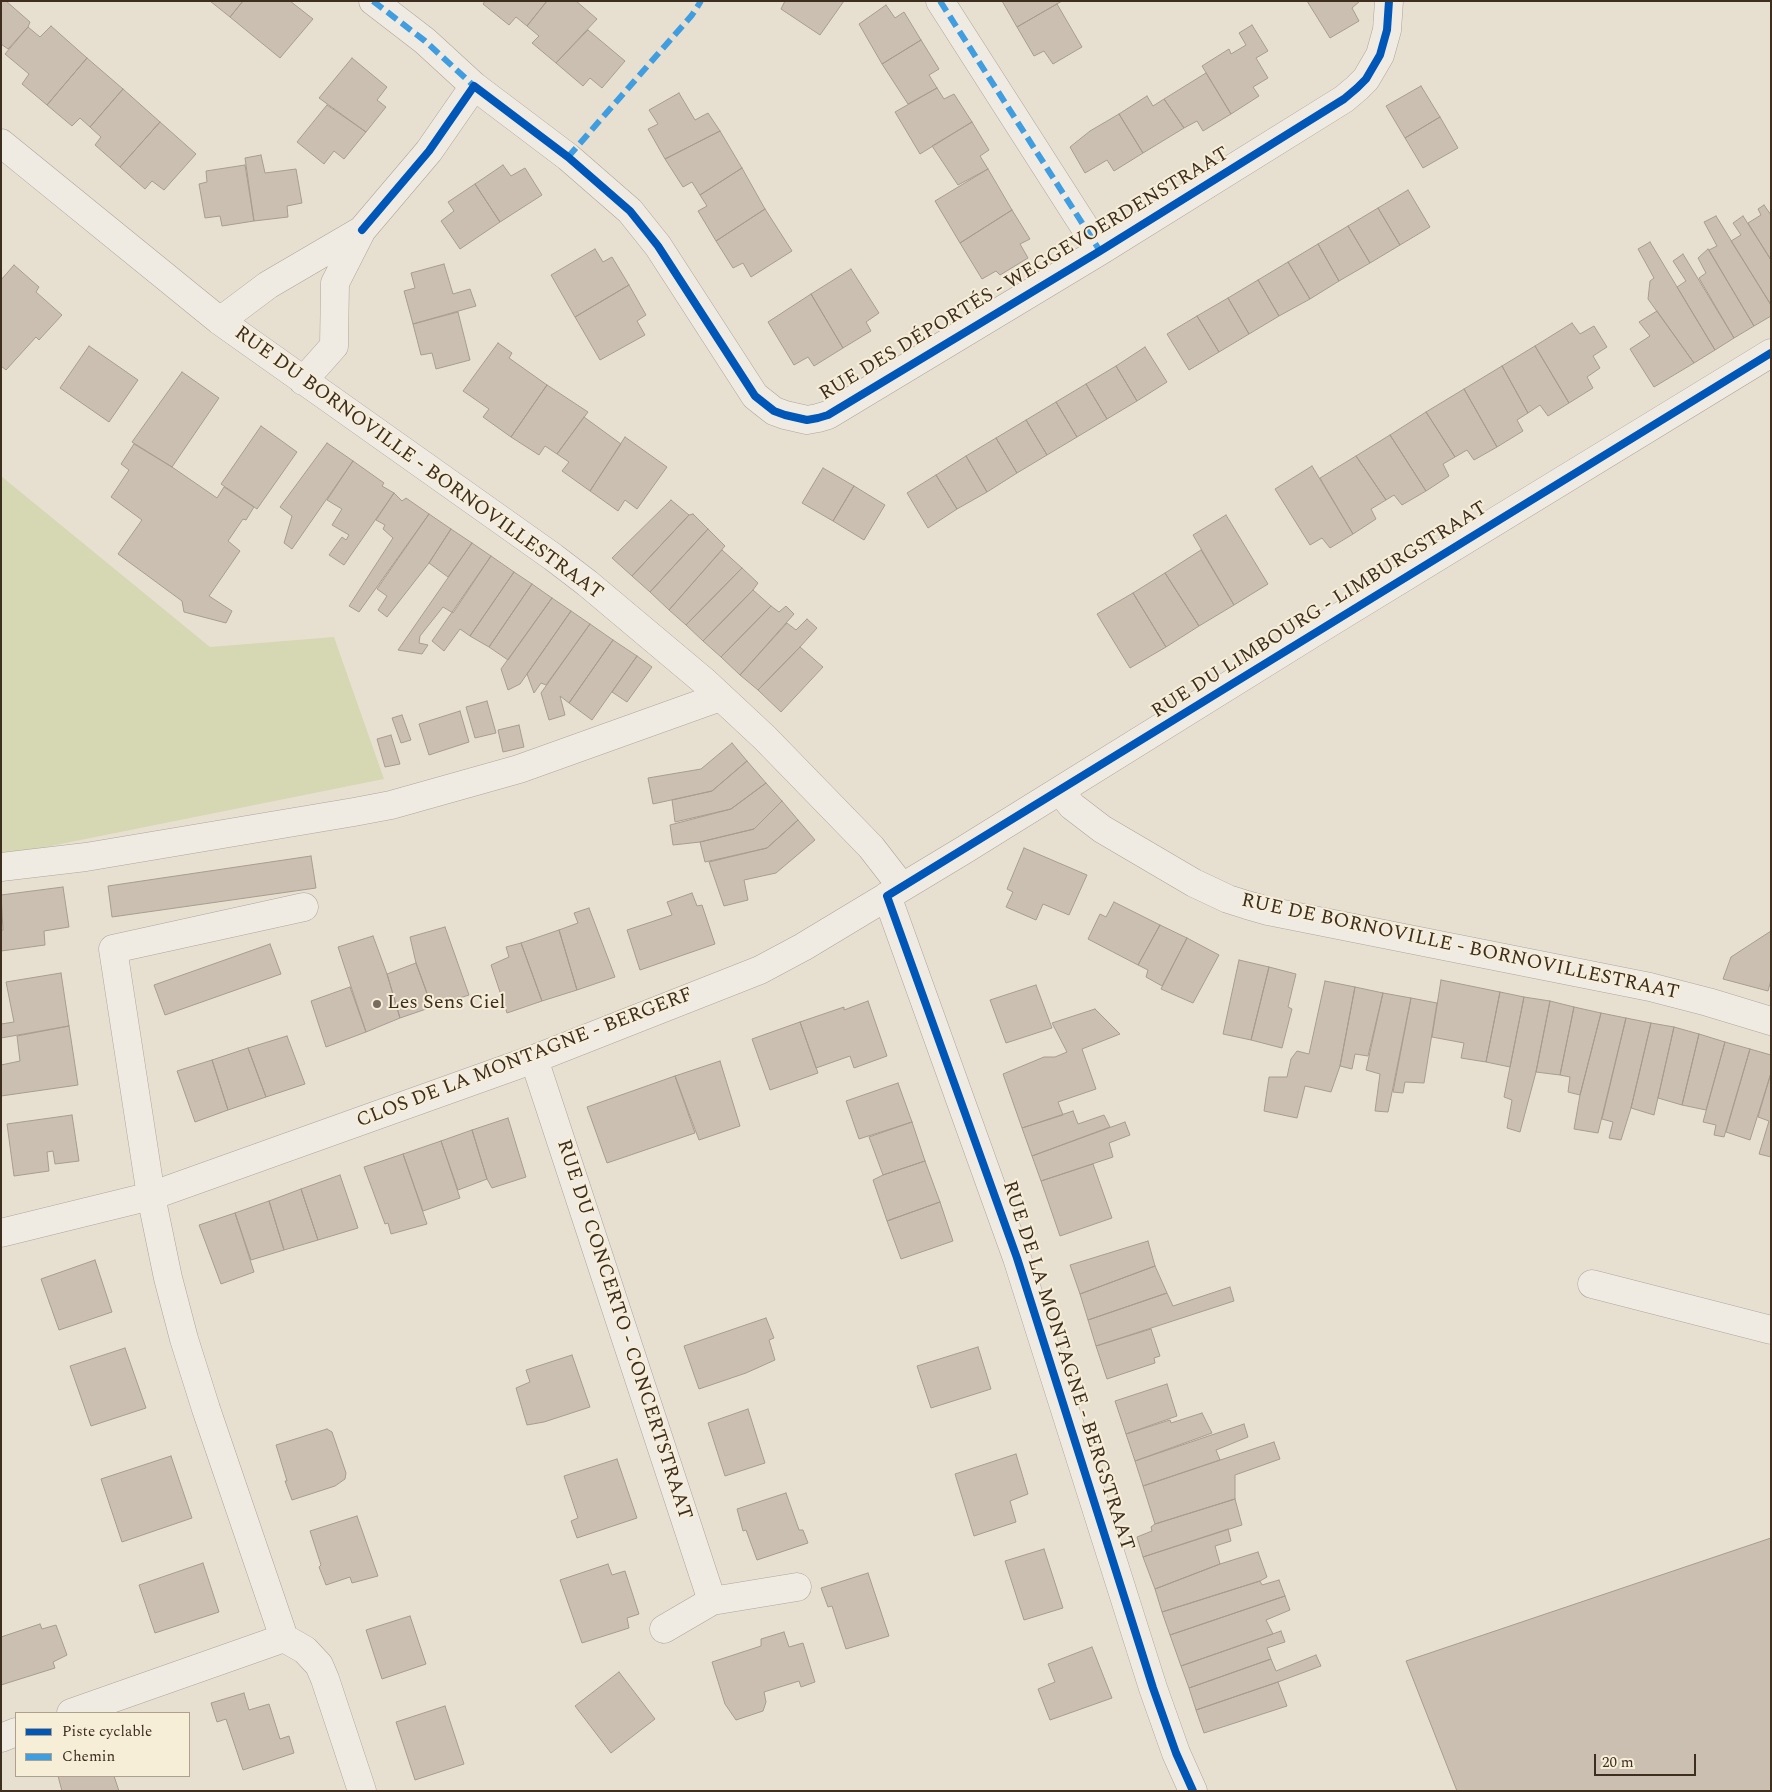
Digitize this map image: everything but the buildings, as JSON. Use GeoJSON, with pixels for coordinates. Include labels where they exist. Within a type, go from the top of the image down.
{"type":"FeatureCollection","features":[{"type":"Feature","properties":{"kind":"street","name":"RUE DES DÉPORTÉS - WEGGEVOERDENSTRAAT"},"geometry":{"type":"LineString","coordinates":[[373,1],[425,41],[474,86],[568,157],[630,211],[658,246],[755,396],[774,411],[807,420],[828,415],[1100,251],[1344,99],[1366,79],[1380,55],[1387,30],[1389,1]]}},
{"type":"Feature","properties":{"kind":"street"},"geometry":{"type":"LineString","coordinates":[[940,1],[1100,251]]}},
{"type":"Feature","properties":{"kind":"street"},"geometry":{"type":"LineString","coordinates":[[303,381],[334,346],[335,283],[362,230],[429,151],[474,86]]}},
{"type":"Feature","properties":{"kind":"street","name":"RUE DU BORNOVILLE - BORNOVILLESTRAAT"},"geometry":{"type":"LineString","coordinates":[[1,143],[220,321],[587,583],[772,744],[871,846],[894,892]]}},
{"type":"Feature","properties":{"kind":"street"},"geometry":{"type":"LineString","coordinates":[[220,321],[268,284],[362,230]]}},
{"type":"Feature","properties":{"kind":"street","name":"RUE DU LIMBOURG - LIMBURGSTRAAT"},"geometry":{"type":"LineString","coordinates":[[894,892],[1771,353]]}},
{"type":"Feature","properties":{"kind":"street"},"geometry":{"type":"LineString","coordinates":[[1,867],[86,857],[391,805],[519,769],[720,697]]}},
{"type":"Feature","properties":{"kind":"street","name":"RUE DE BORNOVILLE - BORNOVILLESTRAAT"},"geometry":{"type":"LineString","coordinates":[[1060,791],[1072,806],[1102,829],[1194,883],[1228,899],[1268,910],[1642,986],[1771,1020]]}},
{"type":"Feature","properties":{"kind":"street","name":"CLOS DE LA MONTAGNE - BERGERF"},"geometry":{"type":"LineString","coordinates":[[1,1233],[151,1196],[534,1059],[760,970],[803,947],[894,892]]}},
{"type":"Feature","properties":{"kind":"street","name":"RUE DE LA MONTAGNE - BERGSTRAAT"},"geometry":{"type":"LineString","coordinates":[[894,892],[1017,1258],[1153,1688],[1176,1753],[1193,1791]]}},
{"type":"Feature","properties":{"kind":"street"},"geometry":{"type":"LineString","coordinates":[[304,907],[113,949],[151,1196],[179,1319],[206,1409],[284,1638],[305,1650],[319,1665],[362,1791]]}},
{"type":"Feature","properties":{"kind":"street","name":"RUE DU CONCERTO - CONCERTSTRAAT"},"geometry":{"type":"LineString","coordinates":[[534,1059],[712,1601]]}},
{"type":"Feature","properties":{"kind":"street"},"geometry":{"type":"LineString","coordinates":[[1592,1284],[1771,1330]]}},
{"type":"Feature","properties":{"kind":"street"},"geometry":{"type":"LineString","coordinates":[[664,1629],[712,1601],[796,1587]]}},
{"type":"Feature","properties":{"kind":"street"},"geometry":{"type":"LineString","coordinates":[[73,1712],[284,1638]]}},
{"type":"Feature","properties":{"kind":"street"},"geometry":{"type":"LineString","coordinates":[[1,1738],[15,1732]]}},
{"type":"Feature","properties":{"kind":"green space"},"geometry":{"type":"Polygon","coordinates":[[[1,476],[210,647],[334,637],[384,779],[1,856],[1,476]]]}},
{"type":"Feature","properties":{"kind":"marked path"},"geometry":{"type":"LineString","coordinates":[[373,1],[425,41],[474,86]]}},
{"type":"Feature","properties":{"kind":"marked path"},"geometry":{"type":"LineString","coordinates":[[568,157],[692,15],[701,1]]}},
{"type":"Feature","properties":{"kind":"marked path"},"geometry":{"type":"LineString","coordinates":[[940,1],[1100,251]]}},
{"type":"Feature","properties":{"kind":"cycle path"},"geometry":{"type":"LineString","coordinates":[[362,230],[429,151],[474,86],[568,157],[630,211],[658,246],[755,396],[774,411],[785,415],[807,420],[818,418],[828,415],[1100,251],[1344,99],[1366,79],[1380,55],[1387,30],[1389,1]]}},
{"type":"Feature","properties":{"kind":"cycle path"},"geometry":{"type":"LineString","coordinates":[[1193,1791],[1176,1753],[1153,1688],[1017,1258],[887,896],[1771,353]]}},
{"type":"Feature","properties":{"kind":"place","name":"Les Sens Ciel"},"geometry":{"type":"Point","coordinates":[377,1004]}}]}
